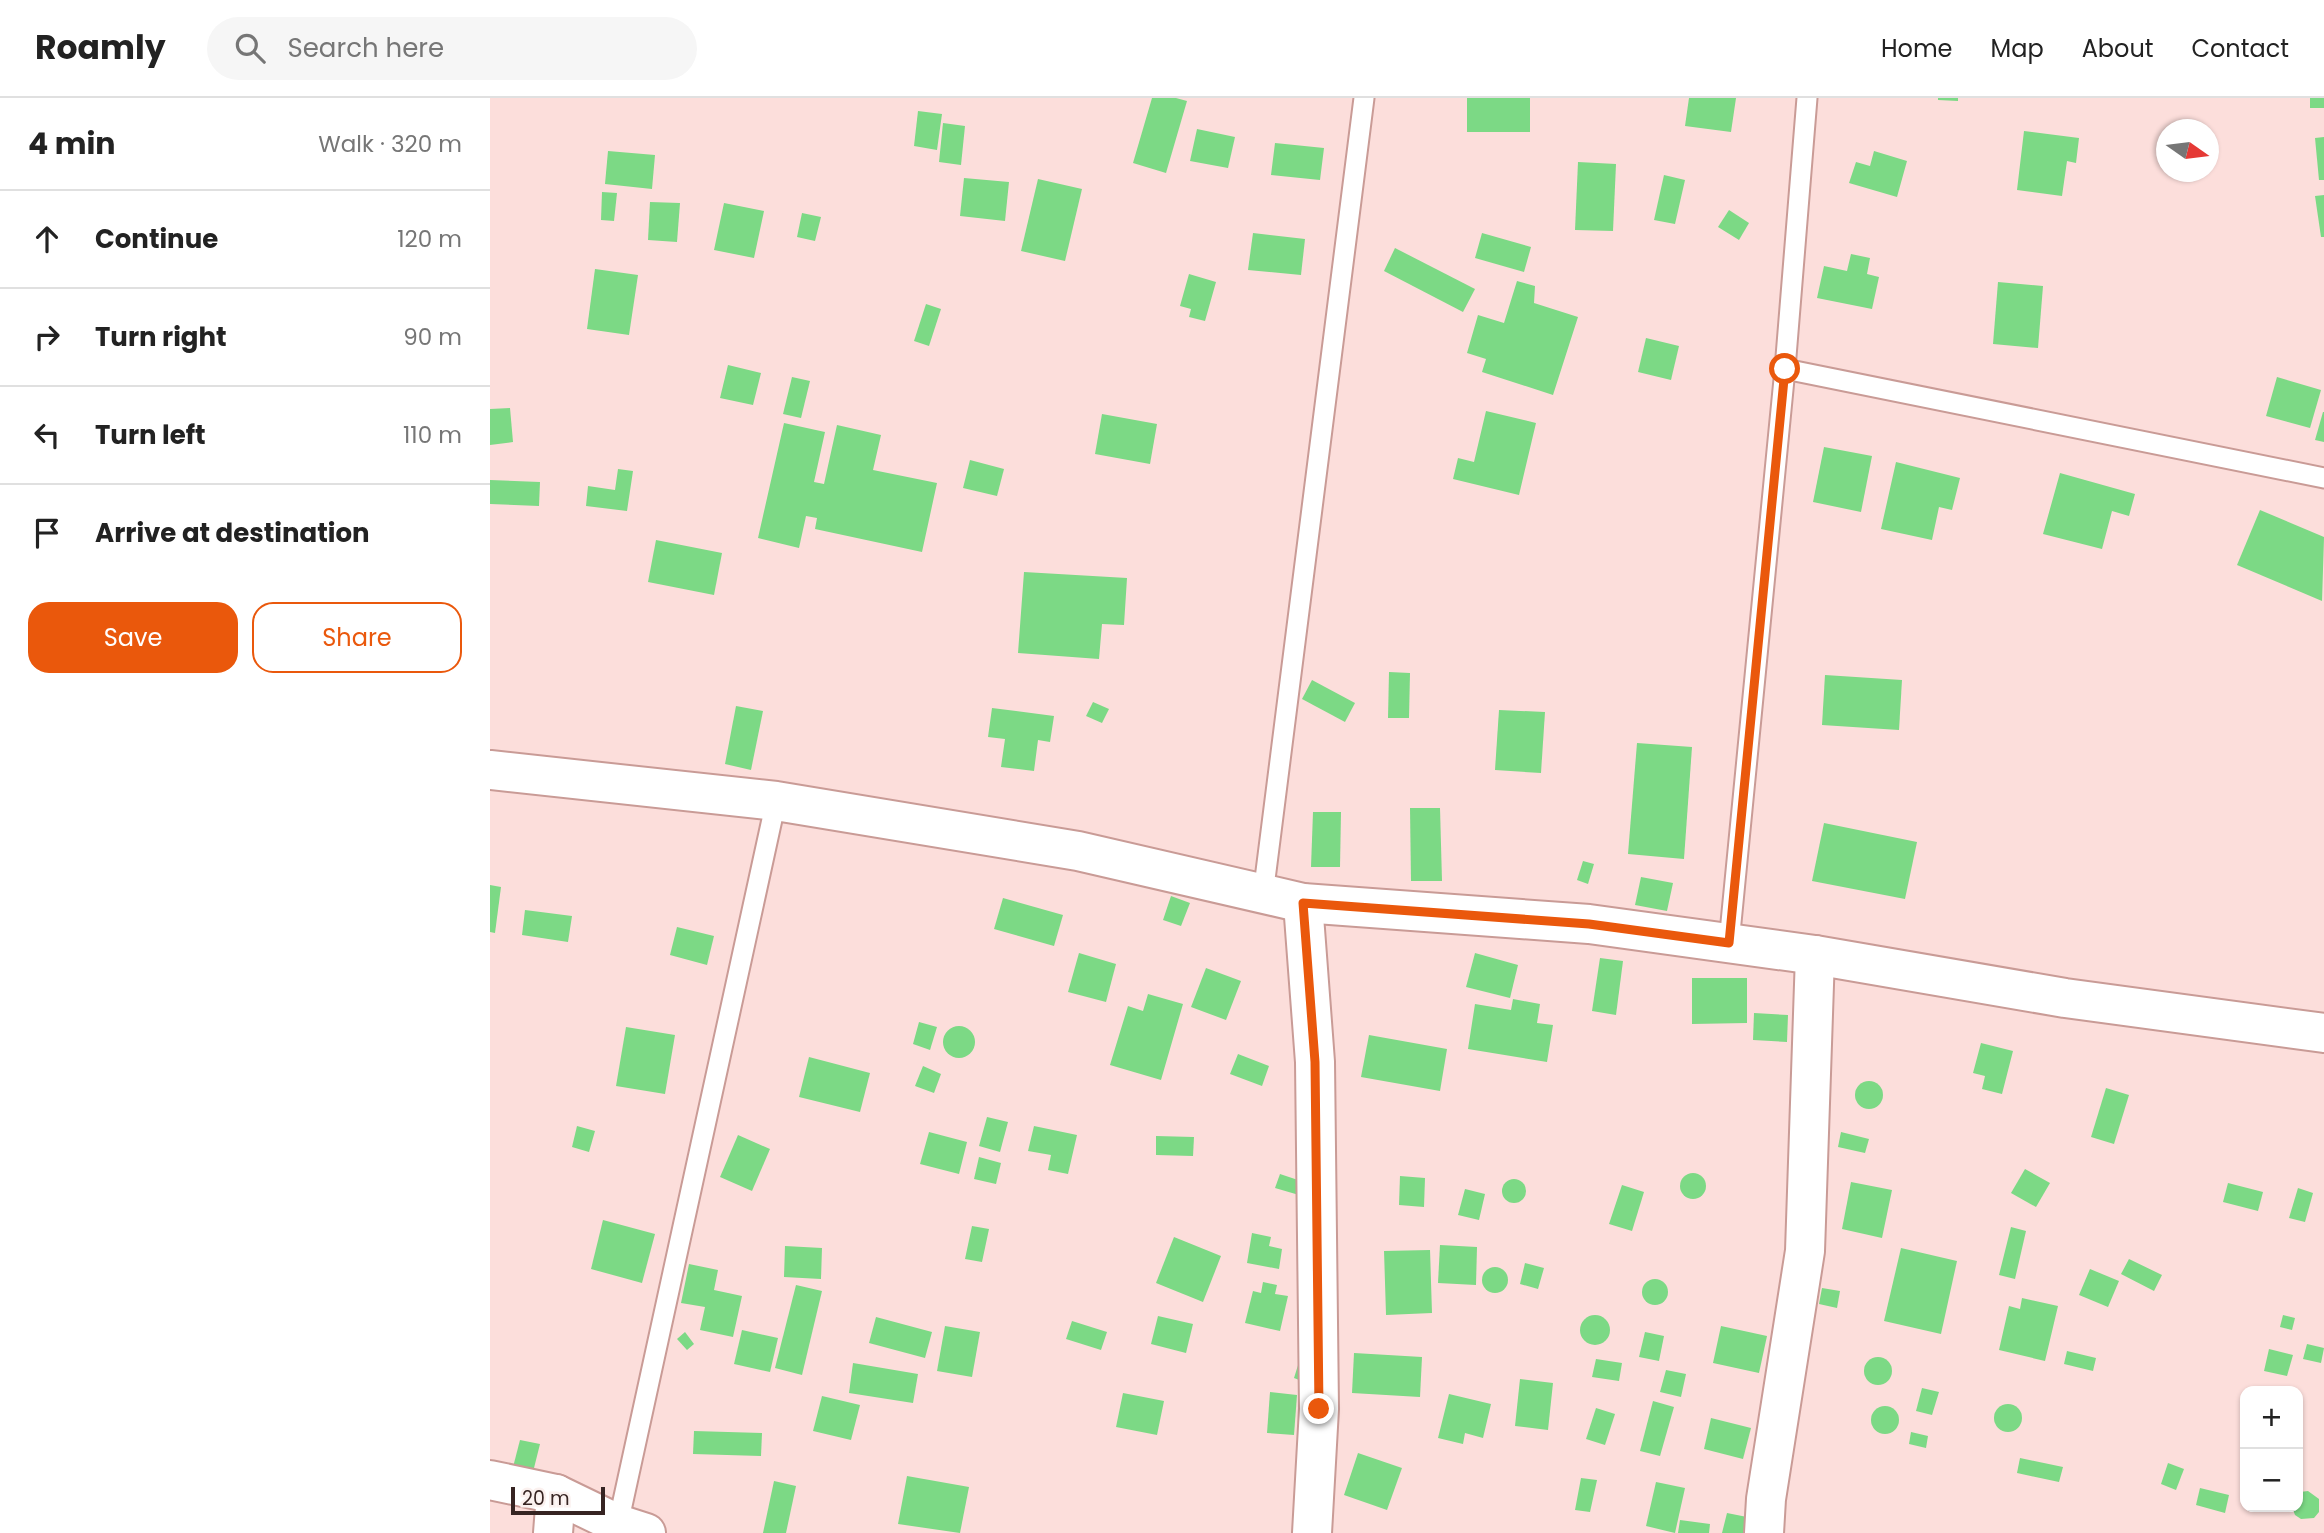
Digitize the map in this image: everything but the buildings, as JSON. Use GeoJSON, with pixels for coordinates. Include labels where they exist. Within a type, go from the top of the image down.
{"type":"FeatureCollection","features":[{"type":"Feature","properties":{"kind":"street"},"geometry":{"type":"LineString","coordinates":[[490,770],[776,801],[1079,851],[1303,903],[1589,924],[1815,955],[2065,998],[2324,1034]]}},
{"type":"Feature","properties":{"kind":"street"},"geometry":{"type":"LineString","coordinates":[[1303,903],[1315,1062],[1319,1409],[1312,1533]]}},
{"type":"Feature","properties":{"kind":"street"},"geometry":{"type":"LineString","coordinates":[[1765,1533],[1766,1499],[1805,1251],[1815,955]]}},
{"type":"Feature","properties":{"kind":"street"},"geometry":{"type":"LineString","coordinates":[[490,1480],[556,1494],[632,1528]]}},
{"type":"Feature","properties":{"kind":"street"},"geometry":{"type":"LineString","coordinates":[[554,1533],[556,1494]]}},
{"type":"Feature","properties":{"kind":"lane"},"geometry":{"type":"LineString","coordinates":[[1263,895],[1364,98]]}},
{"type":"Feature","properties":{"kind":"lane"},"geometry":{"type":"LineString","coordinates":[[1729,943],[1785,369],[1807,98]]}},
{"type":"Feature","properties":{"kind":"lane"},"geometry":{"type":"LineString","coordinates":[[1785,369],[2324,478]]}},
{"type":"Feature","properties":{"kind":"lane"},"geometry":{"type":"LineString","coordinates":[[632,1528],[776,801]]}},
{"type":"Feature","properties":{"kind":"route"},"geometry":{"type":"LineString","coordinates":[[1319,1409],[1315,1062],[1303,903],[1589,924],[1729,943],[1785,369]]}}]}
